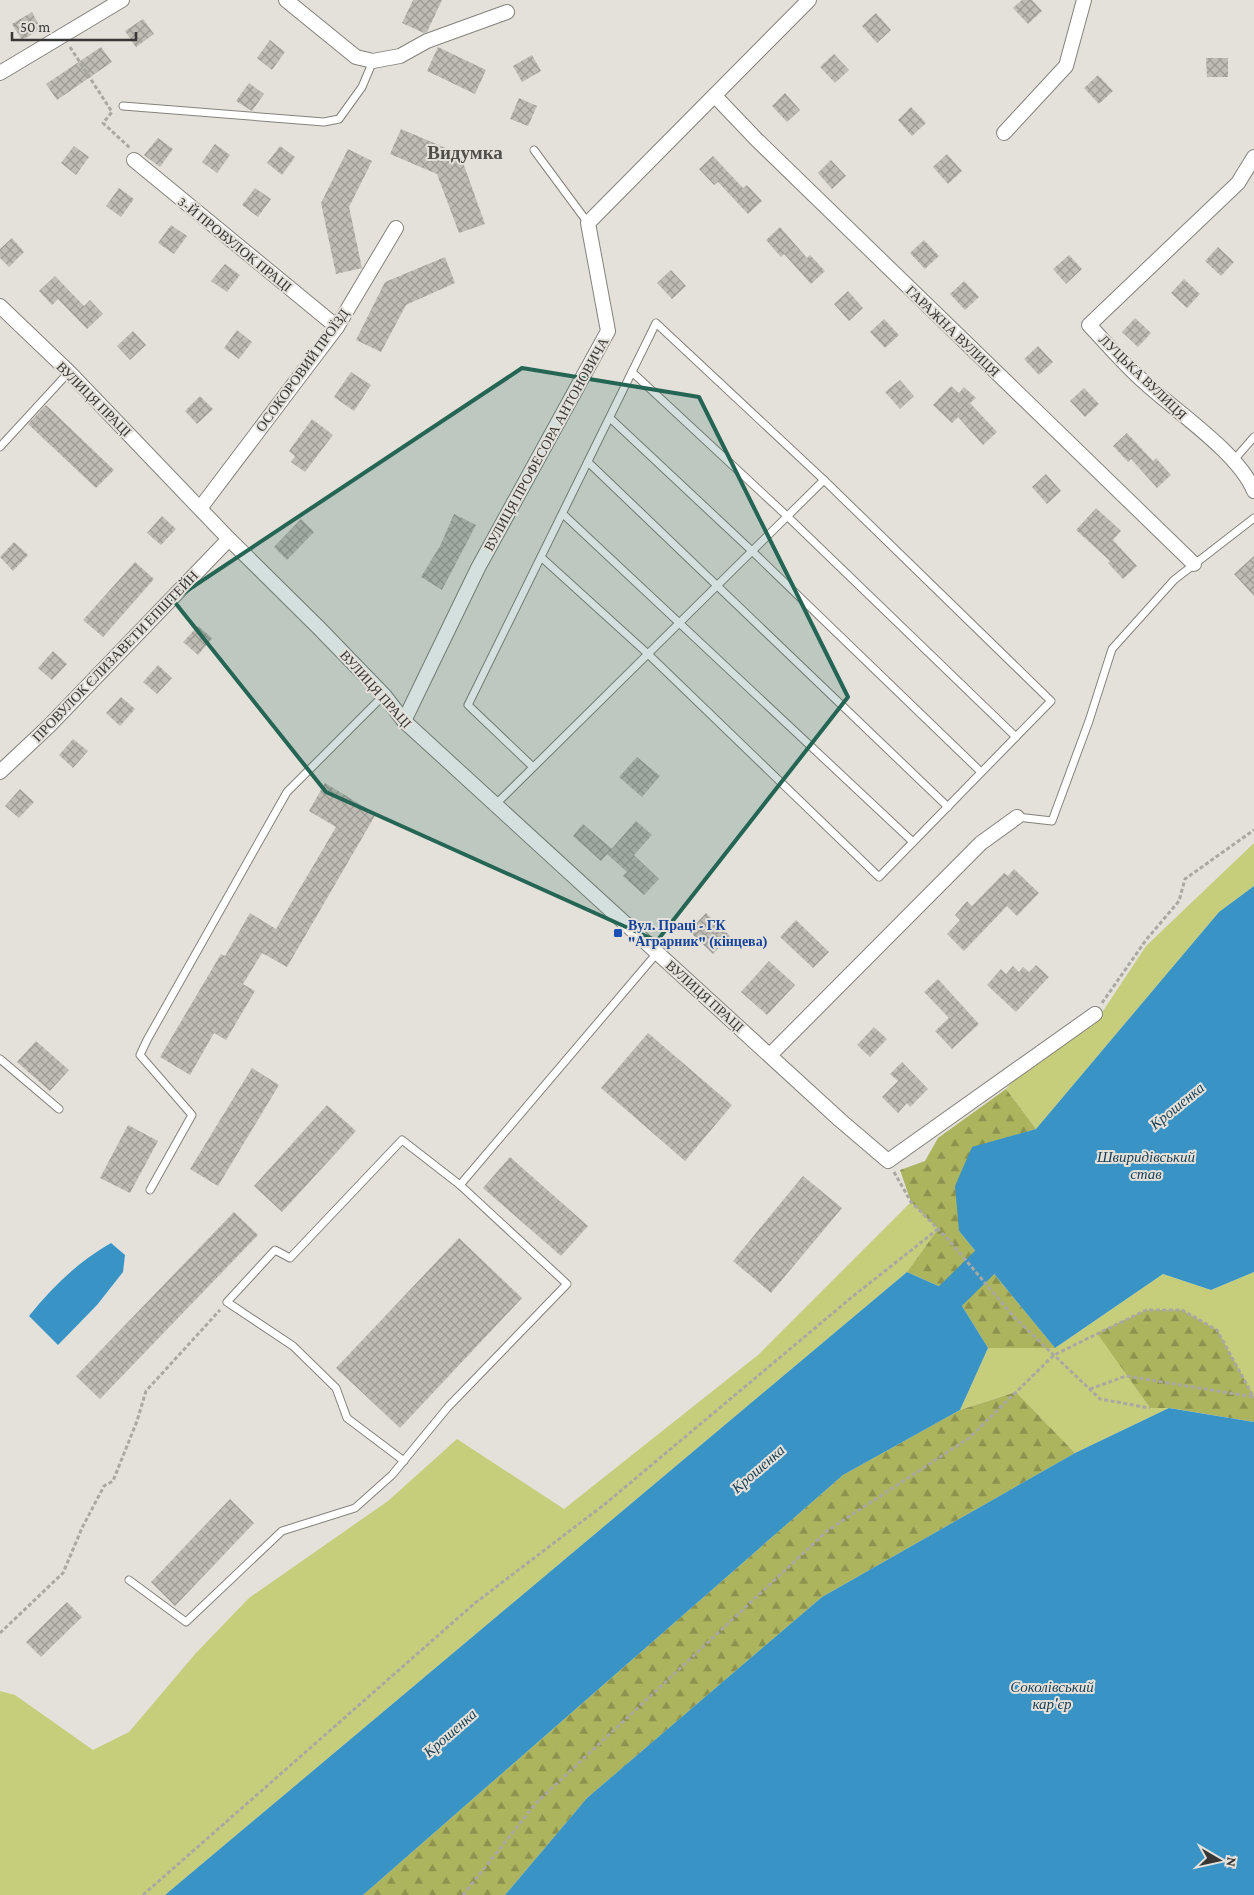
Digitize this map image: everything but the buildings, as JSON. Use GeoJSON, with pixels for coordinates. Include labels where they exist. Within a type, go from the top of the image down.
{"type":"FeatureCollection","features":[{"type":"Feature","properties":{"kind":"street"},"geometry":{"type":"LineString","coordinates":[[286,0],[356,57],[373,61],[400,56],[427,41],[507,12]]}},
{"type":"Feature","properties":{"kind":"street"},"geometry":{"type":"LineString","coordinates":[[588,223],[809,0]]}},
{"type":"Feature","properties":{"kind":"street"},"geometry":{"type":"LineString","coordinates":[[1004,132],[1066,66],[1084,0]]}},
{"type":"Feature","properties":{"kind":"street"},"geometry":{"type":"LineString","coordinates":[[0,73],[63,37],[115,2]]}},
{"type":"Feature","properties":{"kind":"street","name":"ГАРАЖНА ВУЛИЦЯ"},"geometry":{"type":"LineString","coordinates":[[715,96],[757,140],[1194,564]]}},
{"type":"Feature","properties":{"kind":"street","name":"ЛУЦЬКА ВУЛИЦЯ"},"geometry":{"type":"LineString","coordinates":[[1254,157],[1238,183],[1089,326],[1142,380],[1233,461],[1248,478],[1254,491]]}},
{"type":"Feature","properties":{"kind":"street","name":"3-Й ПРОВУЛОК ПРАЦІ"},"geometry":{"type":"LineString","coordinates":[[134,160],[337,327]]}},
{"type":"Feature","properties":{"kind":"street","name":"ВУЛИЦЯ ПРОФЕСОРА АНТОНОВИЧА"},"geometry":{"type":"LineString","coordinates":[[404,721],[478,568],[608,331],[588,223]]}},
{"type":"Feature","properties":{"kind":"street","name":"ОСОКОРОВИЙ ПРОЇЗД"},"geometry":{"type":"LineString","coordinates":[[201,507],[337,327],[396,228]]}},
{"type":"Feature","properties":{"kind":"street","name":"ВУЛИЦЯ ПРАЦІ"},"geometry":{"type":"LineString","coordinates":[[0,306],[68,372],[201,507],[229,539],[319,628],[384,695],[404,721],[494,806],[840,1120],[888,1160]]}},
{"type":"Feature","properties":{"kind":"street","name":"ПРОВУЛОК ЄЛИЗАВЕТИ ЕПШТЕЙН"},"geometry":{"type":"LineString","coordinates":[[0,772],[50,726],[229,539]]}},
{"type":"Feature","properties":{"kind":"street"},"geometry":{"type":"LineString","coordinates":[[770,1055],[981,843],[1017,816]]}},
{"type":"Feature","properties":{"kind":"street"},"geometry":{"type":"LineString","coordinates":[[888,1160],[1095,1014]]}},
{"type":"Feature","properties":{"kind":"lane"},"geometry":{"type":"LineString","coordinates":[[124,106],[324,122],[339,119],[362,87],[373,61]]}},
{"type":"Feature","properties":{"kind":"lane"},"geometry":{"type":"LineString","coordinates":[[534,150],[588,223]]}},
{"type":"Feature","properties":{"kind":"lane"},"geometry":{"type":"LineString","coordinates":[[533,767],[468,705],[656,323],[824,480],[1050,701],[879,877],[648,654],[541,558]]}},
{"type":"Feature","properties":{"kind":"lane"},"geometry":{"type":"LineString","coordinates":[[0,447],[68,372]]}},
{"type":"Feature","properties":{"kind":"lane"},"geometry":{"type":"LineString","coordinates":[[632,372],[787,516],[1016,737]]}},
{"type":"Feature","properties":{"kind":"lane"},"geometry":{"type":"LineString","coordinates":[[610,418],[752,551],[982,772]]}},
{"type":"Feature","properties":{"kind":"lane"},"geometry":{"type":"LineString","coordinates":[[1233,461],[1254,437]]}},
{"type":"Feature","properties":{"kind":"lane"},"geometry":{"type":"LineString","coordinates":[[588,462],[948,807]]}},
{"type":"Feature","properties":{"kind":"lane"},"geometry":{"type":"LineString","coordinates":[[494,806],[824,480]]}},
{"type":"Feature","properties":{"kind":"lane"},"geometry":{"type":"LineString","coordinates":[[563,514],[913,842]]}},
{"type":"Feature","properties":{"kind":"lane"},"geometry":{"type":"LineString","coordinates":[[1017,816],[1052,821],[1090,720],[1112,649],[1174,580],[1254,518]]}},
{"type":"Feature","properties":{"kind":"lane"},"geometry":{"type":"LineString","coordinates":[[150,1190],[192,1115],[140,1055],[143,1047],[287,792],[384,695]]}},
{"type":"Feature","properties":{"kind":"lane"},"geometry":{"type":"LineString","coordinates":[[460,1184],[656,953]]}},
{"type":"Feature","properties":{"kind":"lane"},"geometry":{"type":"LineString","coordinates":[[0,1059],[60,1109]]}},
{"type":"Feature","properties":{"kind":"lane"},"geometry":{"type":"LineString","coordinates":[[129,1580],[186,1622],[282,1531],[355,1508],[392,1475],[404,1461],[448,1407],[567,1284],[460,1184],[402,1140],[290,1258],[275,1250],[227,1302],[294,1346],[336,1388],[348,1418],[404,1461]]}},
{"type":"Feature","properties":{"kind":"path"},"geometry":{"type":"LineString","coordinates":[[63,37],[112,112],[103,123],[131,149],[134,160]]}},
{"type":"Feature","properties":{"kind":"path"},"geometry":{"type":"LineString","coordinates":[[1095,1014],[1146,940],[1179,900],[1186,879],[1254,830]]}},
{"type":"Feature","properties":{"kind":"path"},"geometry":{"type":"LineString","coordinates":[[888,1160],[911,1202],[960,1253],[1014,1317],[1100,1399],[1150,1408]]}},
{"type":"Feature","properties":{"kind":"path"},"geometry":{"type":"LineString","coordinates":[[143,1895],[475,1603],[605,1504],[852,1297],[938,1229]]}},
{"type":"Feature","properties":{"kind":"path"},"geometry":{"type":"LineString","coordinates":[[0,1633],[63,1573],[82,1528],[104,1486],[113,1481],[137,1421],[146,1391],[227,1302]]}},
{"type":"Feature","properties":{"kind":"path"},"geometry":{"type":"LineString","coordinates":[[463,1895],[537,1802],[827,1530],[969,1438],[1054,1354],[1146,1310],[1182,1310],[1217,1330],[1254,1398]]}},
{"type":"Feature","properties":{"kind":"path"},"geometry":{"type":"LineString","coordinates":[[1090,1389],[1126,1376],[1254,1398]]}},
{"type":"Feature","properties":{"kind":"highlighted area"},"geometry":{"type":"Polygon","coordinates":[[[522,368],[699,397],[848,697],[657,941],[326,792],[173,600],[522,368]]]}},
{"type":"Feature","properties":{"kind":"green space"},"geometry":{"type":"Polygon","coordinates":[[[1254,843],[1254,886],[1219,912],[1036,1129],[1006,1089],[1017,1076],[1099,1017],[1146,946],[1254,843]]]}},
{"type":"Feature","properties":{"kind":"green space"},"geometry":{"type":"Polygon","coordinates":[[[1006,1089],[1036,1129],[972,1148],[959,1231],[1055,1348],[988,1348],[954,1293],[907,1272],[938,1229],[911,1202],[900,1170],[925,1161],[938,1138],[1006,1089]]]}},
{"type":"Feature","properties":{"kind":"green space"},"geometry":{"type":"Polygon","coordinates":[[[911,1202],[938,1229],[907,1272],[165,1895],[0,1895],[0,1691],[15,1695],[93,1750],[129,1732],[196,1653],[249,1598],[388,1501],[457,1439],[564,1509],[758,1355],[911,1202]]]}},
{"type":"Feature","properties":{"kind":"green space"},"geometry":{"type":"Polygon","coordinates":[[[1254,1272],[1254,1399],[1217,1330],[1182,1310],[1146,1310],[1098,1333],[1150,1408],[1169,1408],[1075,1453],[1016,1392],[960,1410],[988,1348],[1055,1348],[1163,1274],[1211,1290],[1254,1272]]]}},
{"type":"Feature","properties":{"kind":"green space"},"geometry":{"type":"Polygon","coordinates":[[[1146,1310],[1182,1310],[1217,1330],[1254,1397],[1254,1422],[1170,1408],[1150,1408],[1097,1333],[1146,1310]]]}},
{"type":"Feature","properties":{"kind":"green space"},"geometry":{"type":"Polygon","coordinates":[[[1016,1392],[1075,1453],[822,1597],[587,1798],[505,1895],[363,1895],[843,1475],[960,1410],[1016,1392]]]}},
{"type":"Feature","properties":{"kind":"water","name":"Швиридівський став"},"geometry":{"type":"Polygon","coordinates":[[[1254,886],[1254,1272],[1211,1290],[1163,1274],[1055,1348],[959,1231],[955,1186],[972,1147],[1036,1129],[1219,912],[1254,886]]]}},
{"type":"Feature","properties":{"kind":"water"},"geometry":{"type":"Polygon","coordinates":[[[111,1243],[125,1255],[123,1272],[97,1305],[58,1345],[29,1316],[67,1275],[111,1243]]]}},
{"type":"Feature","properties":{"kind":"water"},"geometry":{"type":"Polygon","coordinates":[[[907,1272],[954,1293],[988,1348],[960,1410],[843,1475],[363,1895],[165,1895],[907,1272]]]}},
{"type":"Feature","properties":{"kind":"water","name":"Соколівський кар'єр"},"geometry":{"type":"Polygon","coordinates":[[[1169,1408],[1254,1422],[1254,1895],[505,1895],[587,1798],[822,1597],[1075,1453],[1169,1408]]]}},
{"type":"Feature","properties":{"kind":"waterway","name":"Крошенка"},"geometry":{"type":"LineString","coordinates":[[924,1322],[984,1263],[1015,1237]]}},
{"type":"Feature","properties":{"kind":"place","name":"Вул. Праці - ГК \"Аграрник\" (кінцева)"},"geometry":{"type":"Point","coordinates":[618,933]}},
{"type":"Feature","properties":{"kind":"district","name":"Видумка"},"geometry":{"type":"Point","coordinates":[465,152]}}]}
